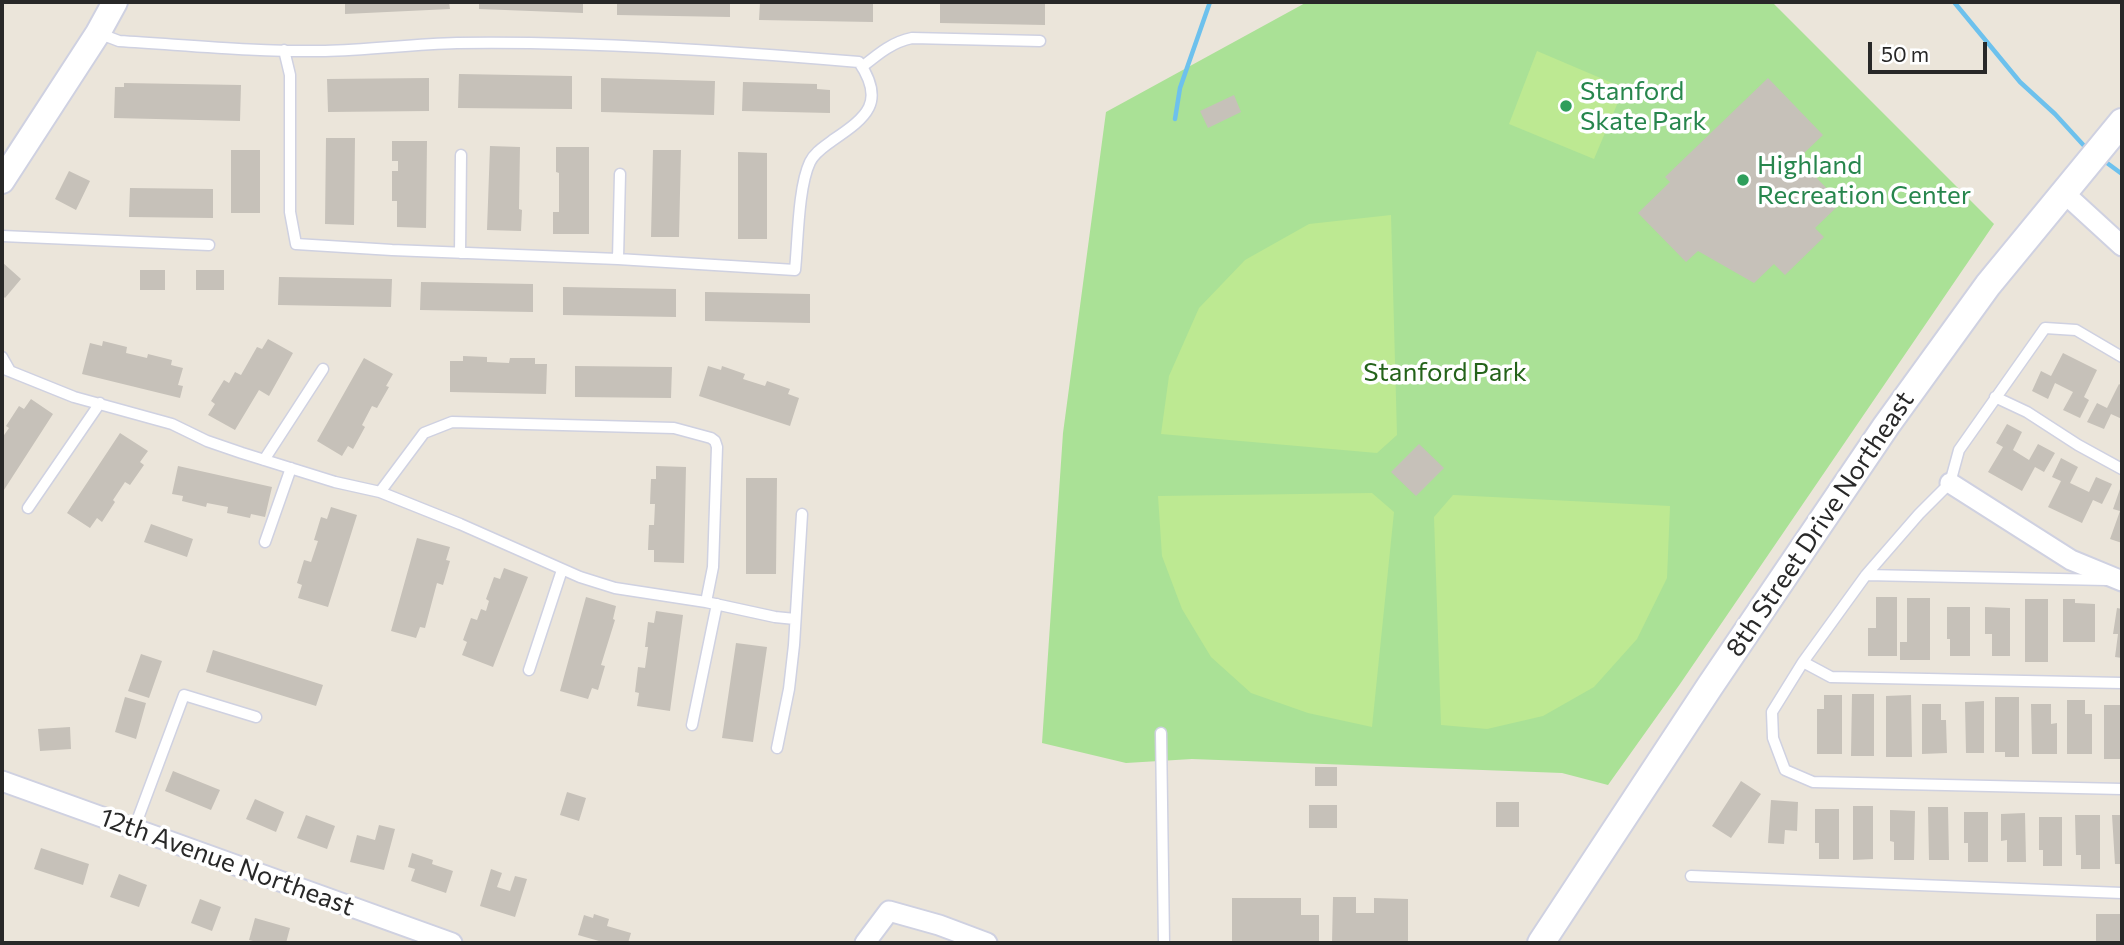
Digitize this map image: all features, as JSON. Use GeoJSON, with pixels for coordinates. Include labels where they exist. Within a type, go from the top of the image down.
{"type":"FeatureCollection","features":[{"type":"Feature","properties":{"kind":"main road","name":"8th Street Drive Northeast"},"geometry":{"type":"LineString","coordinates":[[1541,943],[1893,415],[1988,285],[2122,122]]}},
{"type":"Feature","properties":{"kind":"street"},"geometry":{"type":"LineString","coordinates":[[2,181],[98,33],[115,2]]}},
{"type":"Feature","properties":{"kind":"street"},"geometry":{"type":"LineString","coordinates":[[2063,192],[2122,246]]}},
{"type":"Feature","properties":{"kind":"street"},"geometry":{"type":"LineString","coordinates":[[1950,483],[2071,560],[2122,581]]}},
{"type":"Feature","properties":{"kind":"street","name":"12th Avenue Northeast"},"geometry":{"type":"LineString","coordinates":[[2,781],[452,943]]}},
{"type":"Feature","properties":{"kind":"street"},"geometry":{"type":"LineString","coordinates":[[864,943],[889,911],[939,925],[987,943]]}},
{"type":"Feature","properties":{"kind":"lane"},"geometry":{"type":"LineString","coordinates":[[98,33],[118,41],[284,50],[326,51],[456,43],[592,45],[749,52],[859,62],[868,75],[872,100],[856,125],[815,153],[805,176],[795,270],[296,244],[290,212],[290,75],[284,50]]}},
{"type":"Feature","properties":{"kind":"lane"},"geometry":{"type":"LineString","coordinates":[[862,67],[898,41],[912,38],[1040,41]]}},
{"type":"Feature","properties":{"kind":"lane"},"geometry":{"type":"LineString","coordinates":[[460,253],[461,155]]}},
{"type":"Feature","properties":{"kind":"lane"},"geometry":{"type":"LineString","coordinates":[[618,259],[620,174]]}},
{"type":"Feature","properties":{"kind":"lane"},"geometry":{"type":"LineString","coordinates":[[2,236],[209,245]]}},
{"type":"Feature","properties":{"kind":"lane"},"geometry":{"type":"LineString","coordinates":[[2122,357],[2076,330],[2045,328],[1959,450],[1950,483],[1866,575],[1803,662],[1772,712],[1773,738],[1785,770],[1813,782],[2122,789]]}},
{"type":"Feature","properties":{"kind":"lane"},"geometry":{"type":"LineString","coordinates":[[2,357],[6,369],[74,397],[172,424],[207,441],[264,460],[335,482],[380,492],[562,570],[615,587],[795,619]]}},
{"type":"Feature","properties":{"kind":"lane"},"geometry":{"type":"LineString","coordinates":[[264,460],[323,369]]}},
{"type":"Feature","properties":{"kind":"lane"},"geometry":{"type":"LineString","coordinates":[[1995,397],[2027,412],[2122,469]]}},
{"type":"Feature","properties":{"kind":"lane"},"geometry":{"type":"LineString","coordinates":[[27,508],[100,403]]}},
{"type":"Feature","properties":{"kind":"lane"},"geometry":{"type":"LineString","coordinates":[[380,492],[424,433],[452,422],[674,428],[715,441],[712,603],[692,725]]}},
{"type":"Feature","properties":{"kind":"lane"},"geometry":{"type":"LineString","coordinates":[[265,542],[291,468]]}},
{"type":"Feature","properties":{"kind":"lane"},"geometry":{"type":"LineString","coordinates":[[777,748],[789,689],[802,514]]}},
{"type":"Feature","properties":{"kind":"lane"},"geometry":{"type":"LineString","coordinates":[[529,670],[562,570]]}},
{"type":"Feature","properties":{"kind":"lane"},"geometry":{"type":"LineString","coordinates":[[1866,575],[2122,581]]}},
{"type":"Feature","properties":{"kind":"lane"},"geometry":{"type":"LineString","coordinates":[[1803,662],[1831,677],[2122,683]]}},
{"type":"Feature","properties":{"kind":"lane"},"geometry":{"type":"LineString","coordinates":[[134,829],[184,695],[256,717]]}},
{"type":"Feature","properties":{"kind":"lane"},"geometry":{"type":"LineString","coordinates":[[1161,733],[1164,943]]}},
{"type":"Feature","properties":{"kind":"lane"},"geometry":{"type":"LineString","coordinates":[[1691,876],[2122,893]]}},
{"type":"Feature","properties":{"kind":"green space","name":"Stanford Park"},"geometry":{"type":"Polygon","coordinates":[[[1307,2],[1772,2],[1994,224],[1608,785],[1562,773],[1192,759],[1126,763],[1042,743],[1063,433],[1106,112],[1307,2]]]}},
{"type":"Feature","properties":{"kind":"green space","name":"Stanford Skate Park"},"geometry":{"type":"Polygon","coordinates":[[[1537,51],[1624,88],[1594,159],[1509,124],[1537,51]]]}},
{"type":"Feature","properties":{"kind":"green space"},"geometry":{"type":"Polygon","coordinates":[[[1391,215],[1397,435],[1377,453],[1161,434],[1169,376],[1199,308],[1245,260],[1309,224],[1391,215]]]}},
{"type":"Feature","properties":{"kind":"green space"},"geometry":{"type":"Polygon","coordinates":[[[1372,493],[1394,512],[1372,727],[1308,713],[1251,693],[1211,657],[1182,609],[1162,556],[1158,496],[1372,493]]]}},
{"type":"Feature","properties":{"kind":"green space"},"geometry":{"type":"Polygon","coordinates":[[[1453,495],[1670,506],[1667,578],[1637,639],[1594,687],[1543,716],[1487,729],[1441,725],[1434,517],[1453,495]]]}},
{"type":"Feature","properties":{"kind":"building"},"geometry":{"type":"Polygon","coordinates":[[[345,2],[449,2],[450,9],[345,14],[345,2]]]}},
{"type":"Feature","properties":{"kind":"building"},"geometry":{"type":"Polygon","coordinates":[[[479,2],[583,2],[583,13],[479,9],[479,2]]]}},
{"type":"Feature","properties":{"kind":"building"},"geometry":{"type":"Polygon","coordinates":[[[617,2],[730,2],[730,17],[617,15],[617,2]]]}},
{"type":"Feature","properties":{"kind":"building"},"geometry":{"type":"Polygon","coordinates":[[[760,2],[873,2],[873,22],[759,20],[760,2]]]}},
{"type":"Feature","properties":{"kind":"building"},"geometry":{"type":"Polygon","coordinates":[[[940,2],[1045,2],[1045,25],[940,23],[940,2]]]}},
{"type":"Feature","properties":{"kind":"building"},"geometry":{"type":"Polygon","coordinates":[[[459,74],[572,76],[572,109],[458,108],[459,74]]]}},
{"type":"Feature","properties":{"kind":"building"},"geometry":{"type":"Polygon","coordinates":[[[429,78],[429,111],[328,112],[327,79],[429,78]]]}},
{"type":"Feature","properties":{"kind":"building"},"geometry":{"type":"Polygon","coordinates":[[[601,78],[715,81],[714,115],[601,112],[601,78]]]}},
{"type":"Feature","properties":{"kind":"building","name":"Highland Recreation Center"},"geometry":{"type":"Polygon","coordinates":[[[1768,78],[1823,135],[1802,155],[1808,161],[1804,165],[1841,203],[1815,228],[1824,237],[1785,275],[1774,264],[1754,283],[1698,251],[1686,262],[1638,213],[1670,182],[1665,177],[1768,78]]]}},
{"type":"Feature","properties":{"kind":"building"},"geometry":{"type":"Polygon","coordinates":[[[743,82],[817,84],[817,89],[830,90],[830,113],[742,111],[743,82]]]}},
{"type":"Feature","properties":{"kind":"building"},"geometry":{"type":"Polygon","coordinates":[[[124,83],[241,85],[240,121],[114,118],[115,87],[124,87],[124,83]]]}},
{"type":"Feature","properties":{"kind":"building"},"geometry":{"type":"Polygon","coordinates":[[[1234,95],[1241,112],[1208,128],[1200,111],[1234,95]]]}},
{"type":"Feature","properties":{"kind":"building"},"geometry":{"type":"Polygon","coordinates":[[[326,138],[355,138],[354,225],[325,224],[326,138]]]}},
{"type":"Feature","properties":{"kind":"building"},"geometry":{"type":"Polygon","coordinates":[[[392,141],[427,141],[426,228],[397,227],[397,201],[392,201],[392,171],[398,171],[398,161],[392,161],[392,141]]]}},
{"type":"Feature","properties":{"kind":"building"},"geometry":{"type":"Polygon","coordinates":[[[490,146],[520,147],[521,231],[487,230],[490,146]]]}},
{"type":"Feature","properties":{"kind":"building"},"geometry":{"type":"Polygon","coordinates":[[[556,147],[589,147],[589,234],[553,234],[553,212],[559,212],[556,147]]]}},
{"type":"Feature","properties":{"kind":"building"},"geometry":{"type":"Polygon","coordinates":[[[231,150],[260,150],[260,213],[231,213],[231,150]]]}},
{"type":"Feature","properties":{"kind":"building"},"geometry":{"type":"Polygon","coordinates":[[[653,150],[681,150],[679,237],[651,237],[653,150]]]}},
{"type":"Feature","properties":{"kind":"building"},"geometry":{"type":"Polygon","coordinates":[[[738,152],[767,153],[767,239],[738,239],[738,152]]]}},
{"type":"Feature","properties":{"kind":"building"},"geometry":{"type":"Polygon","coordinates":[[[69,171],[90,181],[76,210],[55,199],[69,171]]]}},
{"type":"Feature","properties":{"kind":"building"},"geometry":{"type":"Polygon","coordinates":[[[130,188],[213,189],[213,218],[129,217],[130,188]]]}},
{"type":"Feature","properties":{"kind":"building"},"geometry":{"type":"Polygon","coordinates":[[[2,262],[21,279],[5,298],[2,295],[2,262]]]}},
{"type":"Feature","properties":{"kind":"building"},"geometry":{"type":"Polygon","coordinates":[[[140,270],[165,270],[165,290],[140,290],[140,270]]]}},
{"type":"Feature","properties":{"kind":"building"},"geometry":{"type":"Polygon","coordinates":[[[196,270],[224,270],[224,290],[196,290],[196,270]]]}},
{"type":"Feature","properties":{"kind":"building"},"geometry":{"type":"Polygon","coordinates":[[[279,277],[392,279],[391,307],[278,305],[279,277]]]}},
{"type":"Feature","properties":{"kind":"building"},"geometry":{"type":"Polygon","coordinates":[[[421,282],[533,284],[533,312],[420,310],[421,282]]]}},
{"type":"Feature","properties":{"kind":"building"},"geometry":{"type":"Polygon","coordinates":[[[563,287],[676,289],[676,317],[563,315],[563,287]]]}},
{"type":"Feature","properties":{"kind":"building"},"geometry":{"type":"Polygon","coordinates":[[[705,292],[810,294],[810,323],[705,321],[705,292]]]}},
{"type":"Feature","properties":{"kind":"building"},"geometry":{"type":"Polygon","coordinates":[[[268,339],[293,353],[269,396],[259,390],[235,430],[208,415],[215,404],[211,401],[224,380],[229,383],[235,372],[241,375],[257,347],[262,349],[268,339]]]}},
{"type":"Feature","properties":{"kind":"building"},"geometry":{"type":"Polygon","coordinates":[[[103,341],[127,347],[126,353],[147,358],[148,354],[172,360],[171,365],[183,368],[178,385],[183,386],[180,398],[82,374],[90,343],[102,346],[103,341]]]}},
{"type":"Feature","properties":{"kind":"building"},"geometry":{"type":"Polygon","coordinates":[[[2063,353],[2097,370],[2084,397],[2089,400],[2080,418],[2063,410],[2073,392],[2055,383],[2048,399],[2032,391],[2041,371],[2051,376],[2063,353]]]}},
{"type":"Feature","properties":{"kind":"building"},"geometry":{"type":"Polygon","coordinates":[[[463,356],[487,357],[487,362],[509,363],[510,358],[535,358],[535,364],[547,364],[546,394],[450,392],[450,361],[463,361],[463,356]]]}},
{"type":"Feature","properties":{"kind":"building"},"geometry":{"type":"Polygon","coordinates":[[[364,358],[393,374],[377,408],[372,406],[353,449],[348,446],[342,456],[317,441],[364,358]]]}},
{"type":"Feature","properties":{"kind":"building"},"geometry":{"type":"Polygon","coordinates":[[[575,366],[672,367],[671,398],[575,397],[575,366]]]}},
{"type":"Feature","properties":{"kind":"building"},"geometry":{"type":"Polygon","coordinates":[[[708,366],[721,370],[722,366],[745,374],[743,379],[765,386],[767,381],[790,389],[788,394],[799,398],[790,426],[699,396],[708,366]]]}},
{"type":"Feature","properties":{"kind":"building"},"geometry":{"type":"Polygon","coordinates":[[[2119,384],[2122,386],[2122,419],[2111,414],[2104,429],[2087,422],[2097,403],[2107,408],[2119,384]]]}},
{"type":"Feature","properties":{"kind":"building"},"geometry":{"type":"Polygon","coordinates":[[[31,399],[53,414],[2,493],[2,438],[19,406],[24,409],[31,399]]]}},
{"type":"Feature","properties":{"kind":"building"},"geometry":{"type":"Polygon","coordinates":[[[2007,424],[2022,432],[2013,450],[2029,460],[2038,444],[2055,453],[2044,472],[2035,467],[2022,491],[1988,472],[2003,447],[1996,443],[2007,424]]]}},
{"type":"Feature","properties":{"kind":"building"},"geometry":{"type":"Polygon","coordinates":[[[120,433],[148,451],[140,462],[144,465],[130,485],[125,482],[102,522],[97,518],[90,528],[67,513],[120,433]]]}},
{"type":"Feature","properties":{"kind":"building"},"geometry":{"type":"Polygon","coordinates":[[[1419,444],[1444,468],[1416,496],[1391,472],[1419,444]]]}},
{"type":"Feature","properties":{"kind":"building"},"geometry":{"type":"Polygon","coordinates":[[[2061,458],[2078,467],[2070,483],[2089,492],[2096,477],[2112,484],[2102,504],[2093,500],[2082,523],[2048,507],[2061,481],[2052,477],[2061,458]]]}},
{"type":"Feature","properties":{"kind":"building"},"geometry":{"type":"Polygon","coordinates":[[[178,466],[272,487],[265,517],[251,514],[250,518],[227,513],[228,507],[207,503],[206,507],[182,501],[183,496],[172,494],[178,466]]]}},
{"type":"Feature","properties":{"kind":"building"},"geometry":{"type":"Polygon","coordinates":[[[656,466],[686,467],[684,563],[654,562],[654,550],[648,550],[649,525],[654,525],[655,504],[650,504],[651,479],[656,479],[656,466]]]}},
{"type":"Feature","properties":{"kind":"building"},"geometry":{"type":"Polygon","coordinates":[[[746,478],[777,478],[776,574],[746,574],[746,478]]]}},
{"type":"Feature","properties":{"kind":"building"},"geometry":{"type":"Polygon","coordinates":[[[2120,489],[2122,543],[2110,539],[2120,511],[2113,509],[2120,489]]]}},
{"type":"Feature","properties":{"kind":"building"},"geometry":{"type":"Polygon","coordinates":[[[331,507],[357,515],[328,607],[298,598],[302,585],[297,583],[304,560],[311,562],[318,541],[314,540],[321,517],[327,519],[331,507]]]}},
{"type":"Feature","properties":{"kind":"building"},"geometry":{"type":"Polygon","coordinates":[[[151,524],[193,539],[187,557],[144,542],[151,524]]]}},
{"type":"Feature","properties":{"kind":"building"},"geometry":{"type":"Polygon","coordinates":[[[417,538],[450,547],[446,560],[450,561],[443,585],[437,583],[425,628],[420,627],[416,638],[391,631],[417,538]]]}},
{"type":"Feature","properties":{"kind":"building"},"geometry":{"type":"Polygon","coordinates":[[[504,568],[528,577],[493,667],[462,655],[467,642],[463,640],[471,618],[477,620],[481,609],[486,611],[489,601],[486,599],[494,577],[500,579],[504,568]]]}},
{"type":"Feature","properties":{"kind":"building"},"geometry":{"type":"Polygon","coordinates":[[[586,597],[616,606],[615,620],[601,665],[605,666],[598,690],[592,688],[588,699],[560,691],[586,597]]]}},
{"type":"Feature","properties":{"kind":"building"},"geometry":{"type":"Polygon","coordinates":[[[1876,597],[1897,597],[1897,656],[1868,656],[1868,628],[1876,628],[1876,597]]]}},
{"type":"Feature","properties":{"kind":"building"},"geometry":{"type":"Polygon","coordinates":[[[1907,598],[1930,598],[1930,660],[1900,660],[1900,642],[1907,642],[1907,598]]]}},
{"type":"Feature","properties":{"kind":"building"},"geometry":{"type":"Polygon","coordinates":[[[2025,599],[2048,599],[2048,662],[2025,662],[2025,599]]]}},
{"type":"Feature","properties":{"kind":"building"},"geometry":{"type":"Polygon","coordinates":[[[2063,599],[2095,604],[2095,642],[2063,642],[2063,599]]]}},
{"type":"Feature","properties":{"kind":"building"},"geometry":{"type":"Polygon","coordinates":[[[1947,607],[1970,607],[1970,656],[1950,656],[1947,607]]]}},
{"type":"Feature","properties":{"kind":"building"},"geometry":{"type":"Polygon","coordinates":[[[1985,607],[2010,608],[2010,656],[1992,656],[1992,634],[1985,634],[1985,607]]]}},
{"type":"Feature","properties":{"kind":"building"},"geometry":{"type":"Polygon","coordinates":[[[2117,608],[2122,609],[2122,658],[2115,657],[2118,634],[2113,634],[2117,608]]]}},
{"type":"Feature","properties":{"kind":"building"},"geometry":{"type":"Polygon","coordinates":[[[656,611],[683,615],[670,711],[637,706],[639,693],[635,692],[638,667],[645,668],[648,622],[654,623],[656,611]]]}},
{"type":"Feature","properties":{"kind":"building"},"geometry":{"type":"Polygon","coordinates":[[[736,643],[767,647],[753,742],[722,738],[736,643]]]}},
{"type":"Feature","properties":{"kind":"building"},"geometry":{"type":"Polygon","coordinates":[[[213,650],[323,685],[316,706],[206,672],[213,650]]]}},
{"type":"Feature","properties":{"kind":"building"},"geometry":{"type":"Polygon","coordinates":[[[141,654],[162,661],[149,698],[128,691],[141,654]]]}},
{"type":"Feature","properties":{"kind":"building"},"geometry":{"type":"Polygon","coordinates":[[[1852,694],[1874,694],[1874,756],[1851,756],[1852,694]]]}},
{"type":"Feature","properties":{"kind":"building"},"geometry":{"type":"Polygon","coordinates":[[[1824,695],[1842,695],[1842,754],[1817,754],[1817,709],[1824,709],[1824,695]]]}},
{"type":"Feature","properties":{"kind":"building"},"geometry":{"type":"Polygon","coordinates":[[[1911,695],[1912,757],[1886,757],[1886,696],[1911,695]]]}},
{"type":"Feature","properties":{"kind":"building"},"geometry":{"type":"Polygon","coordinates":[[[125,697],[146,703],[136,739],[115,732],[125,697]]]}},
{"type":"Feature","properties":{"kind":"building"},"geometry":{"type":"Polygon","coordinates":[[[1995,697],[2019,697],[2019,757],[2005,757],[2005,752],[1995,752],[1995,697]]]}},
{"type":"Feature","properties":{"kind":"building"},"geometry":{"type":"Polygon","coordinates":[[[2067,700],[2085,700],[2085,714],[2092,714],[2092,754],[2067,754],[2067,700]]]}},
{"type":"Feature","properties":{"kind":"building"},"geometry":{"type":"Polygon","coordinates":[[[1984,701],[1984,753],[1966,753],[1965,702],[1984,701]]]}},
{"type":"Feature","properties":{"kind":"building"},"geometry":{"type":"Polygon","coordinates":[[[1922,704],[1941,704],[1941,720],[1946,720],[1947,753],[1922,754],[1922,704]]]}},
{"type":"Feature","properties":{"kind":"building"},"geometry":{"type":"Polygon","coordinates":[[[2031,704],[2051,704],[2051,724],[2057,723],[2057,754],[2032,754],[2031,704]]]}},
{"type":"Feature","properties":{"kind":"building"},"geometry":{"type":"Polygon","coordinates":[[[2104,705],[2122,705],[2122,759],[2104,759],[2104,705]]]}},
{"type":"Feature","properties":{"kind":"building"},"geometry":{"type":"Polygon","coordinates":[[[70,727],[71,749],[40,751],[38,729],[70,727]]]}},
{"type":"Feature","properties":{"kind":"building"},"geometry":{"type":"Polygon","coordinates":[[[1315,767],[1337,767],[1337,786],[1315,786],[1315,767]]]}},
{"type":"Feature","properties":{"kind":"building"},"geometry":{"type":"Polygon","coordinates":[[[173,771],[220,790],[211,810],[165,791],[173,771]]]}},
{"type":"Feature","properties":{"kind":"building"},"geometry":{"type":"Polygon","coordinates":[[[1741,781],[1761,794],[1731,838],[1712,826],[1741,781]]]}},
{"type":"Feature","properties":{"kind":"building"},"geometry":{"type":"Polygon","coordinates":[[[567,792],[586,798],[579,821],[560,815],[567,792]]]}},
{"type":"Feature","properties":{"kind":"building"},"geometry":{"type":"Polygon","coordinates":[[[255,799],[284,812],[276,832],[246,819],[255,799]]]}},
{"type":"Feature","properties":{"kind":"building"},"geometry":{"type":"Polygon","coordinates":[[[1771,800],[1798,802],[1797,831],[1785,830],[1784,844],[1768,843],[1771,800]]]}},
{"type":"Feature","properties":{"kind":"building"},"geometry":{"type":"Polygon","coordinates":[[[1496,802],[1519,802],[1519,827],[1496,827],[1496,802]]]}},
{"type":"Feature","properties":{"kind":"building"},"geometry":{"type":"Polygon","coordinates":[[[1309,805],[1337,805],[1337,828],[1309,828],[1309,805]]]}},
{"type":"Feature","properties":{"kind":"building"},"geometry":{"type":"Polygon","coordinates":[[[1853,806],[1873,806],[1873,859],[1853,860],[1853,806]]]}},
{"type":"Feature","properties":{"kind":"building"},"geometry":{"type":"Polygon","coordinates":[[[1928,807],[1948,807],[1949,860],[1929,860],[1928,807]]]}},
{"type":"Feature","properties":{"kind":"building"},"geometry":{"type":"Polygon","coordinates":[[[1815,809],[1839,809],[1839,859],[1819,859],[1819,843],[1815,843],[1815,809]]]}},
{"type":"Feature","properties":{"kind":"building"},"geometry":{"type":"Polygon","coordinates":[[[1890,810],[1915,811],[1914,860],[1894,860],[1894,842],[1890,841],[1890,810]]]}},
{"type":"Feature","properties":{"kind":"building"},"geometry":{"type":"Polygon","coordinates":[[[1964,812],[1988,812],[1988,862],[1968,862],[1968,843],[1964,843],[1964,812]]]}},
{"type":"Feature","properties":{"kind":"building"},"geometry":{"type":"Polygon","coordinates":[[[2025,813],[2026,862],[2007,862],[2007,840],[2001,841],[2001,814],[2025,813]]]}},
{"type":"Feature","properties":{"kind":"building"},"geometry":{"type":"Polygon","coordinates":[[[306,815],[335,826],[327,849],[297,838],[306,815]]]}},
{"type":"Feature","properties":{"kind":"building"},"geometry":{"type":"Polygon","coordinates":[[[2075,815],[2100,815],[2100,869],[2081,869],[2081,855],[2076,855],[2075,815]]]}},
{"type":"Feature","properties":{"kind":"building"},"geometry":{"type":"Polygon","coordinates":[[[2112,815],[2122,815],[2122,864],[2115,864],[2112,815]]]}},
{"type":"Feature","properties":{"kind":"building"},"geometry":{"type":"Polygon","coordinates":[[[2039,817],[2062,817],[2062,866],[2043,866],[2043,850],[2039,850],[2039,817]]]}},
{"type":"Feature","properties":{"kind":"building"},"geometry":{"type":"Polygon","coordinates":[[[379,825],[395,829],[384,870],[350,862],[357,835],[375,840],[379,825]]]}},
{"type":"Feature","properties":{"kind":"building"},"geometry":{"type":"Polygon","coordinates":[[[41,848],[89,864],[83,885],[34,869],[41,848]]]}},
{"type":"Feature","properties":{"kind":"building"},"geometry":{"type":"Polygon","coordinates":[[[412,853],[453,871],[446,893],[411,881],[415,869],[408,867],[412,853]]]}},
{"type":"Feature","properties":{"kind":"building"},"geometry":{"type":"Polygon","coordinates":[[[491,869],[502,873],[497,887],[510,891],[515,876],[527,879],[515,917],[480,906],[491,869]]]}},
{"type":"Feature","properties":{"kind":"building"},"geometry":{"type":"Polygon","coordinates":[[[119,874],[147,885],[139,907],[110,897],[119,874]]]}},
{"type":"Feature","properties":{"kind":"building"},"geometry":{"type":"Polygon","coordinates":[[[1333,897],[1356,897],[1356,913],[1374,913],[1374,898],[1408,899],[1408,943],[1332,943],[1333,897]]]}},
{"type":"Feature","properties":{"kind":"building"},"geometry":{"type":"Polygon","coordinates":[[[1232,898],[1301,898],[1301,915],[1319,915],[1319,943],[1232,943],[1232,898]]]}},
{"type":"Feature","properties":{"kind":"building"},"geometry":{"type":"Polygon","coordinates":[[[200,899],[221,907],[212,931],[191,923],[200,899]]]}},
{"type":"Feature","properties":{"kind":"building"},"geometry":{"type":"Polygon","coordinates":[[[594,914],[609,919],[607,926],[631,933],[628,943],[606,943],[578,935],[584,915],[593,918],[594,914]]]}},
{"type":"Feature","properties":{"kind":"building"},"geometry":{"type":"Polygon","coordinates":[[[2096,914],[2122,914],[2122,943],[2096,943],[2096,914]]]}},
{"type":"Feature","properties":{"kind":"building"},"geometry":{"type":"Polygon","coordinates":[[[255,918],[290,928],[286,943],[249,940],[255,918]]]}},
{"type":"Feature","properties":{"kind":"waterway"},"geometry":{"type":"LineString","coordinates":[[1175,119],[1180,88],[1210,2]]}},
{"type":"Feature","properties":{"kind":"waterway"},"geometry":{"type":"LineString","coordinates":[[1954,2],[2020,82],[2055,114],[2087,149]]}},
{"type":"Feature","properties":{"kind":"waterway"},"geometry":{"type":"LineString","coordinates":[[2103,160],[2122,174]]}},
{"type":"Feature","properties":{"kind":"place","name":"Stanford Skate Park"},"geometry":{"type":"Point","coordinates":[1566,106]}},
{"type":"Feature","properties":{"kind":"place","name":"Highland Recreation Center"},"geometry":{"type":"Point","coordinates":[1743,180]}}]}
